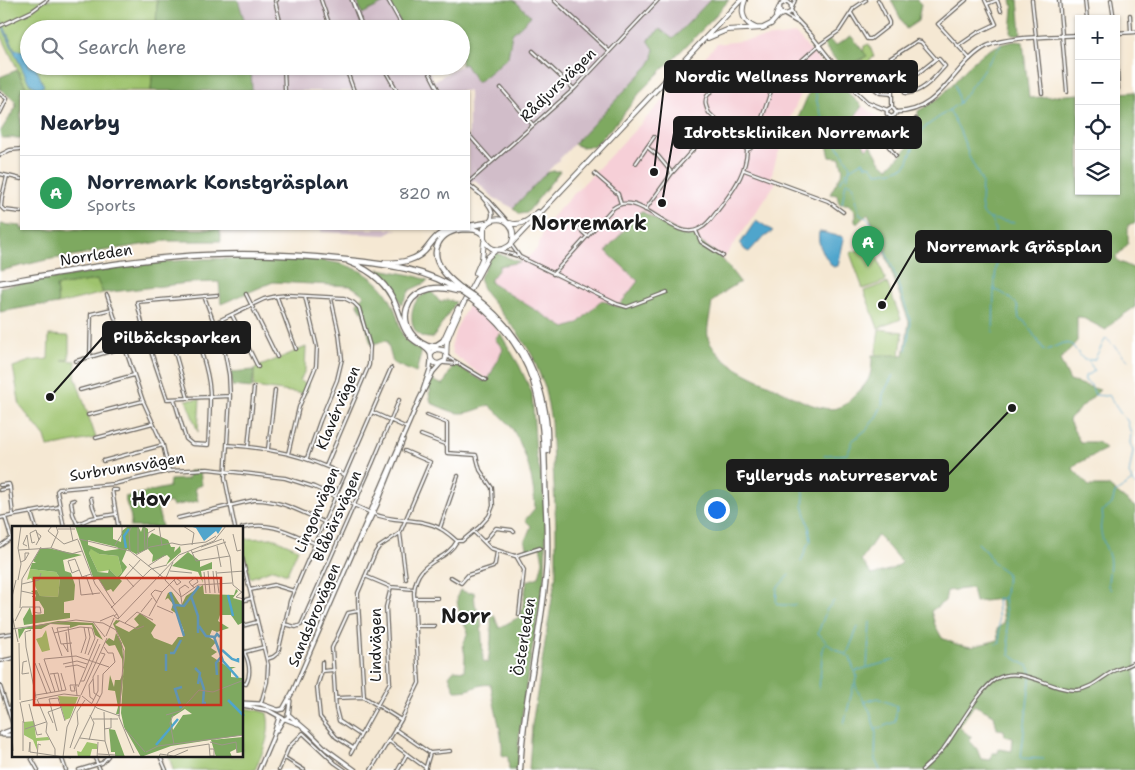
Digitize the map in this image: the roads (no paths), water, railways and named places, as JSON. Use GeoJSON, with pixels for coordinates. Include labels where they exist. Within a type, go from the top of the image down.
{"type":"FeatureCollection","features":[{"type":"Feature","properties":{"kind":"highway"},"geometry":{"type":"LineString","coordinates":[[470,226],[488,222]]}},
{"type":"Feature","properties":{"kind":"highway"},"geometry":{"type":"LineString","coordinates":[[385,263],[404,262],[414,258],[425,251],[437,236],[446,230]]}},
{"type":"Feature","properties":{"kind":"highway"},"geometry":{"type":"LineString","coordinates":[[461,290],[441,268],[437,257],[437,245],[443,236],[454,230],[474,230],[483,237]]}},
{"type":"Feature","properties":{"kind":"highway","name":"Norrleden"},"geometry":{"type":"LineString","coordinates":[[0,282],[126,260],[211,252],[305,254],[385,263],[428,273],[461,290]]}},
{"type":"Feature","properties":{"kind":"highway","name":"Norrleden"},"geometry":{"type":"LineString","coordinates":[[0,282],[175,257],[265,254],[385,265],[417,272],[444,281],[461,290]]}},
{"type":"Feature","properties":{"kind":"highway"},"geometry":{"type":"LineString","coordinates":[[338,260],[364,269],[383,284],[394,299],[408,334],[414,341],[428,349],[431,356]]}},
{"type":"Feature","properties":{"kind":"highway"},"geometry":{"type":"LineString","coordinates":[[437,349],[414,336],[408,329],[406,316],[410,301],[421,291],[430,288],[443,287],[461,290]]}},
{"type":"Feature","properties":{"kind":"highway","name":"Österleden"},"geometry":{"type":"LineString","coordinates":[[461,290],[492,311],[508,328],[524,353],[538,382],[543,402],[547,436],[546,573],[524,724],[520,770]]}},
{"type":"Feature","properties":{"kind":"highway"},"geometry":{"type":"LineString","coordinates":[[429,346],[437,345],[443,341]]}},
{"type":"Feature","properties":{"kind":"main road"},"geometry":{"type":"LineString","coordinates":[[742,0],[745,20],[753,27],[761,28]]}},
{"type":"Feature","properties":{"kind":"main road"},"geometry":{"type":"LineString","coordinates":[[742,0],[507,248],[498,250],[488,257],[447,339],[446,355],[442,364],[435,363],[431,356],[443,341],[480,267],[483,255],[483,237],[488,222],[500,219],[517,225],[538,212],[742,0]]}},
{"type":"Feature","properties":{"kind":"main road"},"geometry":{"type":"LineString","coordinates":[[704,40],[727,30],[761,28],[769,25],[775,18],[779,7]]}},
{"type":"Feature","properties":{"kind":"main road"},"geometry":{"type":"LineString","coordinates":[[775,18],[784,14]]}},
{"type":"Feature","properties":{"kind":"main road"},"geometry":{"type":"LineString","coordinates":[[509,222],[514,231],[512,242]]}},
{"type":"Feature","properties":{"kind":"main road"},"geometry":{"type":"LineString","coordinates":[[483,237],[487,245],[498,250]]}},
{"type":"Feature","properties":{"kind":"main road"},"geometry":{"type":"LineString","coordinates":[[437,349],[443,350],[446,355]]}},
{"type":"Feature","properties":{"kind":"main road","name":"Sandsbrovägen"},"geometry":{"type":"LineString","coordinates":[[419,400],[430,369],[431,356]]}},
{"type":"Feature","properties":{"kind":"main road","name":"Sandsbrovägen"},"geometry":{"type":"LineString","coordinates":[[278,717],[278,712],[293,691],[372,513],[419,400],[433,372],[442,364]]}},
{"type":"Feature","properties":{"kind":"main road","name":"Sandsbrovägen"},"geometry":{"type":"LineString","coordinates":[[284,719],[288,712],[293,691]]}},
{"type":"Feature","properties":{"kind":"main road"},"geometry":{"type":"LineString","coordinates":[[244,704],[281,709],[288,712],[326,749],[355,770]]}},
{"type":"Feature","properties":{"kind":"main road"},"geometry":{"type":"LineString","coordinates":[[260,706],[278,717],[304,727]]}},
{"type":"Feature","properties":{"kind":"main road"},"geometry":{"type":"LineString","coordinates":[[273,737],[278,717]]}},
{"type":"Feature","properties":{"kind":"main road"},"geometry":{"type":"LineString","coordinates":[[259,770],[273,737],[284,719]]}},
{"type":"Feature","properties":{"kind":"main road"},"geometry":{"type":"LineString","coordinates":[[0,735],[12,729]]}},
{"type":"Feature","properties":{"kind":"street"},"geometry":{"type":"LineString","coordinates":[[2,25],[32,11],[47,0]]}},
{"type":"Feature","properties":{"kind":"street"},"geometry":{"type":"LineString","coordinates":[[277,0],[275,1],[280,20]]}},
{"type":"Feature","properties":{"kind":"street"},"geometry":{"type":"LineString","coordinates":[[321,0],[328,20]]}},
{"type":"Feature","properties":{"kind":"street"},"geometry":{"type":"LineString","coordinates":[[352,0],[360,20]]}},
{"type":"Feature","properties":{"kind":"street"},"geometry":{"type":"LineString","coordinates":[[388,0],[399,20]]}},
{"type":"Feature","properties":{"kind":"street"},"geometry":{"type":"LineString","coordinates":[[554,0],[609,52]]}},
{"type":"Feature","properties":{"kind":"street","name":"Rådjursvägen"},"geometry":{"type":"LineString","coordinates":[[470,182],[574,89],[658,0]]}},
{"type":"Feature","properties":{"kind":"street"},"geometry":{"type":"LineString","coordinates":[[801,24],[780,12],[778,0],[787,2],[792,9],[793,16],[801,24],[819,44],[862,98],[875,106],[887,110],[892,107]]}},
{"type":"Feature","properties":{"kind":"street"},"geometry":{"type":"LineString","coordinates":[[779,7],[782,3],[795,0]]}},
{"type":"Feature","properties":{"kind":"street"},"geometry":{"type":"LineString","coordinates":[[784,14],[789,14],[795,0]]}},
{"type":"Feature","properties":{"kind":"street"},"geometry":{"type":"LineString","coordinates":[[553,274],[613,208],[621,204],[631,204],[645,210],[681,230],[696,231],[705,226],[735,188],[747,162],[747,150],[709,113],[705,100],[707,96],[728,73],[733,71],[755,68],[768,80],[774,82],[780,80],[819,44],[839,30],[854,8],[866,0]]}},
{"type":"Feature","properties":{"kind":"street"},"geometry":{"type":"LineString","coordinates":[[851,13],[867,39],[871,39],[889,25],[878,0]]}},
{"type":"Feature","properties":{"kind":"street"},"geometry":{"type":"LineString","coordinates":[[966,0],[938,24],[970,59]]}},
{"type":"Feature","properties":{"kind":"street"},"geometry":{"type":"LineString","coordinates":[[958,46],[976,33],[996,24],[985,0]]}},
{"type":"Feature","properties":{"kind":"street"},"geometry":{"type":"LineString","coordinates":[[987,4],[997,0],[1001,11]]}},
{"type":"Feature","properties":{"kind":"street"},"geometry":{"type":"LineString","coordinates":[[1032,0],[1042,94]]}},
{"type":"Feature","properties":{"kind":"street"},"geometry":{"type":"LineString","coordinates":[[1058,0],[1068,92]]}},
{"type":"Feature","properties":{"kind":"street"},"geometry":{"type":"LineString","coordinates":[[1085,0],[1087,15]]}},
{"type":"Feature","properties":{"kind":"street"},"geometry":{"type":"LineString","coordinates":[[1111,0],[1113,15]]}},
{"type":"Feature","properties":{"kind":"street"},"geometry":{"type":"LineString","coordinates":[[1130,16],[1131,32]]}},
{"type":"Feature","properties":{"kind":"street"},"geometry":{"type":"LineString","coordinates":[[1120,33],[1135,32]]}},
{"type":"Feature","properties":{"kind":"street"},"geometry":{"type":"LineString","coordinates":[[896,156],[882,137],[891,117],[896,112],[912,109],[932,100],[970,59],[987,46],[1010,40],[1075,35]]}},
{"type":"Feature","properties":{"kind":"street"},"geometry":{"type":"LineString","coordinates":[[892,94],[880,93],[864,81],[864,76],[918,41],[945,66],[923,88],[907,94],[900,84]]}},
{"type":"Feature","properties":{"kind":"street"},"geometry":{"type":"LineString","coordinates":[[533,51],[574,89]]}},
{"type":"Feature","properties":{"kind":"street"},"geometry":{"type":"LineString","coordinates":[[892,88],[936,59]]}},
{"type":"Feature","properties":{"kind":"street"},"geometry":{"type":"LineString","coordinates":[[880,65],[892,88],[892,107],[896,112]]}},
{"type":"Feature","properties":{"kind":"street"},"geometry":{"type":"LineString","coordinates":[[284,75],[285,90]]}},
{"type":"Feature","properties":{"kind":"street"},"geometry":{"type":"LineString","coordinates":[[348,75],[354,90]]}},
{"type":"Feature","properties":{"kind":"street"},"geometry":{"type":"LineString","coordinates":[[388,75],[396,90]]}},
{"type":"Feature","properties":{"kind":"street"},"geometry":{"type":"LineString","coordinates":[[431,75],[438,90]]}},
{"type":"Feature","properties":{"kind":"street"},"geometry":{"type":"LineString","coordinates":[[747,150],[751,148],[754,142],[774,82]]}},
{"type":"Feature","properties":{"kind":"street"},"geometry":{"type":"LineString","coordinates":[[501,88],[533,125]]}},
{"type":"Feature","properties":{"kind":"street"},"geometry":{"type":"LineString","coordinates":[[0,94],[7,99],[0,113]]}},
{"type":"Feature","properties":{"kind":"street"},"geometry":{"type":"LineString","coordinates":[[887,110],[887,114],[891,117]]}},
{"type":"Feature","properties":{"kind":"street"},"geometry":{"type":"LineString","coordinates":[[889,147],[916,119]]}},
{"type":"Feature","properties":{"kind":"street"},"geometry":{"type":"LineString","coordinates":[[645,210],[672,173],[718,122]]}},
{"type":"Feature","properties":{"kind":"street"},"geometry":{"type":"LineString","coordinates":[[470,136],[492,161]]}},
{"type":"Feature","properties":{"kind":"street"},"geometry":{"type":"LineString","coordinates":[[636,163],[654,136]]}},
{"type":"Feature","properties":{"kind":"street"},"geometry":{"type":"LineString","coordinates":[[647,147],[658,156],[672,173]]}},
{"type":"Feature","properties":{"kind":"street"},"geometry":{"type":"LineString","coordinates":[[0,155],[10,150],[20,149]]}},
{"type":"Feature","properties":{"kind":"street"},"geometry":{"type":"LineString","coordinates":[[744,170],[828,201],[843,212]]}},
{"type":"Feature","properties":{"kind":"street"},"geometry":{"type":"LineString","coordinates":[[0,174],[20,179]]}},
{"type":"Feature","properties":{"kind":"street"},"geometry":{"type":"LineString","coordinates":[[595,174],[618,194],[621,204]]}},
{"type":"Feature","properties":{"kind":"street"},"geometry":{"type":"LineString","coordinates":[[7,176],[1,207],[4,210],[20,212]]}},
{"type":"Feature","properties":{"kind":"street"},"geometry":{"type":"LineString","coordinates":[[470,184],[492,210],[493,215],[488,222]]}},
{"type":"Feature","properties":{"kind":"street"},"geometry":{"type":"LineString","coordinates":[[473,188],[489,201],[509,222]]}},
{"type":"Feature","properties":{"kind":"street"},"geometry":{"type":"LineString","coordinates":[[575,225],[588,236]]}},
{"type":"Feature","properties":{"kind":"street"},"geometry":{"type":"LineString","coordinates":[[696,231],[701,242],[723,256]]}},
{"type":"Feature","properties":{"kind":"street"},"geometry":{"type":"LineString","coordinates":[[512,242],[513,250],[520,257]]}},
{"type":"Feature","properties":{"kind":"street"},"geometry":{"type":"LineString","coordinates":[[498,250],[520,257],[617,304],[627,307],[667,292]]}},
{"type":"Feature","properties":{"kind":"street"},"geometry":{"type":"LineString","coordinates":[[246,294],[277,357]]}},
{"type":"Feature","properties":{"kind":"street"},"geometry":{"type":"LineString","coordinates":[[107,295],[143,401],[163,445],[169,471]]}},
{"type":"Feature","properties":{"kind":"street"},"geometry":{"type":"LineString","coordinates":[[217,295],[137,302],[144,331],[167,399],[230,396]]}},
{"type":"Feature","properties":{"kind":"street"},"geometry":{"type":"LineString","coordinates":[[204,296],[227,361],[230,396],[226,488],[235,526]]}},
{"type":"Feature","properties":{"kind":"street"},"geometry":{"type":"LineString","coordinates":[[276,296],[296,349]]}},
{"type":"Feature","properties":{"kind":"street","name":"Klavérvägen"},"geometry":{"type":"LineString","coordinates":[[121,336],[132,332],[214,323],[276,296],[344,298],[354,303],[359,308],[370,346],[369,365],[326,466]]}},
{"type":"Feature","properties":{"kind":"street"},"geometry":{"type":"LineString","coordinates":[[288,454],[299,407],[316,366],[317,347],[305,296]]}},
{"type":"Feature","properties":{"kind":"street"},"geometry":{"type":"LineString","coordinates":[[308,458],[320,421],[337,380],[342,359],[339,334],[330,297]]}},
{"type":"Feature","properties":{"kind":"street"},"geometry":{"type":"LineString","coordinates":[[90,357],[91,314],[112,309]]}},
{"type":"Feature","properties":{"kind":"street"},"geometry":{"type":"LineString","coordinates":[[232,315],[258,367]]}},
{"type":"Feature","properties":{"kind":"street"},"geometry":{"type":"LineString","coordinates":[[174,399],[186,439],[192,444],[208,445],[210,397],[204,362],[192,326]]}},
{"type":"Feature","properties":{"kind":"street"},"geometry":{"type":"LineString","coordinates":[[168,328],[188,398]]}},
{"type":"Feature","properties":{"kind":"street"},"geometry":{"type":"LineString","coordinates":[[76,361],[125,347]]}},
{"type":"Feature","properties":{"kind":"street"},"geometry":{"type":"LineString","coordinates":[[446,355],[486,380]]}},
{"type":"Feature","properties":{"kind":"street"},"geometry":{"type":"LineString","coordinates":[[442,364],[459,364]]}},
{"type":"Feature","properties":{"kind":"street","name":"Lingonvägen"},"geometry":{"type":"LineString","coordinates":[[267,659],[278,654],[284,624],[294,591],[391,368]]}},
{"type":"Feature","properties":{"kind":"street"},"geometry":{"type":"LineString","coordinates":[[80,390],[134,375]]}},
{"type":"Feature","properties":{"kind":"street"},"geometry":{"type":"LineString","coordinates":[[248,447],[254,387]]}},
{"type":"Feature","properties":{"kind":"street"},"geometry":{"type":"LineString","coordinates":[[268,449],[275,390]]}},
{"type":"Feature","properties":{"kind":"street","name":"Blåbärsvägen"},"geometry":{"type":"LineString","coordinates":[[284,624],[296,627],[301,625],[399,400]]}},
{"type":"Feature","properties":{"kind":"street"},"geometry":{"type":"LineString","coordinates":[[88,415],[143,401]]}},
{"type":"Feature","properties":{"kind":"street"},"geometry":{"type":"LineString","coordinates":[[372,412],[406,429]]}},
{"type":"Feature","properties":{"kind":"street"},"geometry":{"type":"LineString","coordinates":[[371,770],[401,720],[419,683],[414,589],[421,570],[454,547],[457,541],[462,541],[474,532],[488,516],[494,500],[492,488],[480,470],[476,455],[447,454],[447,423],[427,415]]}},
{"type":"Feature","properties":{"kind":"street"},"geometry":{"type":"LineString","coordinates":[[96,438],[153,423]]}},
{"type":"Feature","properties":{"kind":"street"},"geometry":{"type":"LineString","coordinates":[[421,435],[447,445]]}},
{"type":"Feature","properties":{"kind":"street"},"geometry":{"type":"LineString","coordinates":[[103,461],[163,445]]}},
{"type":"Feature","properties":{"kind":"street"},"geometry":{"type":"LineString","coordinates":[[227,445],[268,449],[308,458],[344,475]]}},
{"type":"Feature","properties":{"kind":"street"},"geometry":{"type":"LineString","coordinates":[[405,451],[430,462],[400,534],[406,579]]}},
{"type":"Feature","properties":{"kind":"street","name":"Surbrunnsvägen"},"geometry":{"type":"LineString","coordinates":[[60,508],[57,491],[61,488],[114,484],[169,471],[194,469],[226,471],[285,478],[314,487],[386,518],[406,520],[440,528],[457,541]]}},
{"type":"Feature","properties":{"kind":"street"},"geometry":{"type":"LineString","coordinates":[[440,528],[458,476]]}},
{"type":"Feature","properties":{"kind":"street"},"geometry":{"type":"LineString","coordinates":[[0,485],[9,484],[13,515]]}},
{"type":"Feature","properties":{"kind":"street"},"geometry":{"type":"LineString","coordinates":[[0,490],[10,488]]}},
{"type":"Feature","properties":{"kind":"street"},"geometry":{"type":"LineString","coordinates":[[117,490],[112,490],[118,525]]}},
{"type":"Feature","properties":{"kind":"street"},"geometry":{"type":"LineString","coordinates":[[91,498],[92,507],[97,517]]}},
{"type":"Feature","properties":{"kind":"street"},"geometry":{"type":"LineString","coordinates":[[74,500],[71,501],[73,514],[78,524]]}},
{"type":"Feature","properties":{"kind":"street"},"geometry":{"type":"LineString","coordinates":[[178,518],[254,500],[270,500],[284,504],[324,522]]}},
{"type":"Feature","properties":{"kind":"street"},"geometry":{"type":"LineString","coordinates":[[0,518],[60,508],[64,526]]}},
{"type":"Feature","properties":{"kind":"street"},"geometry":{"type":"LineString","coordinates":[[31,512],[35,526]]}},
{"type":"Feature","properties":{"kind":"street"},"geometry":{"type":"LineString","coordinates":[[74,526],[97,517],[116,514]]}},
{"type":"Feature","properties":{"kind":"street"},"geometry":{"type":"LineString","coordinates":[[0,546],[11,539],[5,517]]}},
{"type":"Feature","properties":{"kind":"street"},"geometry":{"type":"LineString","coordinates":[[244,528],[258,524],[273,526],[314,544]]}},
{"type":"Feature","properties":{"kind":"street"},"geometry":{"type":"LineString","coordinates":[[484,542],[496,528],[512,530],[514,532]]}},
{"type":"Feature","properties":{"kind":"street"},"geometry":{"type":"LineString","coordinates":[[474,532],[490,548],[516,556],[540,548]]}},
{"type":"Feature","properties":{"kind":"street"},"geometry":{"type":"LineString","coordinates":[[364,697],[358,593],[364,576],[379,547],[400,534]]}},
{"type":"Feature","properties":{"kind":"street"},"geometry":{"type":"LineString","coordinates":[[452,577],[461,583],[468,575],[492,567],[495,564],[498,551]]}},
{"type":"Feature","properties":{"kind":"street"},"geometry":{"type":"LineString","coordinates":[[516,556],[524,570],[519,615]]}},
{"type":"Feature","properties":{"kind":"street"},"geometry":{"type":"LineString","coordinates":[[244,565],[267,659],[267,682],[260,706]]}},
{"type":"Feature","properties":{"kind":"street"},"geometry":{"type":"LineString","coordinates":[[364,576],[391,586],[414,589]]}},
{"type":"Feature","properties":{"kind":"street"},"geometry":{"type":"LineString","coordinates":[[250,590],[274,586],[294,591]]}},
{"type":"Feature","properties":{"kind":"street","name":"Lindvägen"},"geometry":{"type":"LineString","coordinates":[[351,753],[389,687],[391,678],[386,607],[391,586]]}},
{"type":"Feature","properties":{"kind":"street"},"geometry":{"type":"LineString","coordinates":[[244,600],[252,598]]}},
{"type":"Feature","properties":{"kind":"street"},"geometry":{"type":"LineString","coordinates":[[415,598],[438,598]]}},
{"type":"Feature","properties":{"kind":"street"},"geometry":{"type":"LineString","coordinates":[[358,612],[348,613],[332,648],[339,721],[361,735]]}},
{"type":"Feature","properties":{"kind":"street"},"geometry":{"type":"LineString","coordinates":[[244,626],[258,622]]}},
{"type":"Feature","properties":{"kind":"street"},"geometry":{"type":"LineString","coordinates":[[415,626],[436,626]]}},
{"type":"Feature","properties":{"kind":"street"},"geometry":{"type":"LineString","coordinates":[[244,650],[264,648]]}},
{"type":"Feature","properties":{"kind":"street"},"geometry":{"type":"LineString","coordinates":[[244,653],[249,674],[248,681],[244,684]]}},
{"type":"Feature","properties":{"kind":"street"},"geometry":{"type":"LineString","coordinates":[[322,662],[322,671],[317,686],[320,717],[336,737],[354,748]]}},
{"type":"Feature","properties":{"kind":"street"},"geometry":{"type":"LineString","coordinates":[[922,770],[942,750],[984,689],[998,678],[1008,675],[1023,676],[1050,685],[1077,690],[1092,685],[1114,671],[1135,662]]}},
{"type":"Feature","properties":{"kind":"street"},"geometry":{"type":"LineString","coordinates":[[322,671],[334,670]]}},
{"type":"Feature","properties":{"kind":"street"},"geometry":{"type":"LineString","coordinates":[[0,686],[12,721]]}},
{"type":"Feature","properties":{"kind":"street"},"geometry":{"type":"LineString","coordinates":[[336,698],[364,697],[401,720]]}},
{"type":"Feature","properties":{"kind":"street"},"geometry":{"type":"LineString","coordinates":[[8,708],[12,707]]}},
{"type":"Feature","properties":{"kind":"street"},"geometry":{"type":"LineString","coordinates":[[395,729],[430,753],[450,750]]}},
{"type":"Feature","properties":{"kind":"street"},"geometry":{"type":"LineString","coordinates":[[279,770],[289,747],[303,733],[334,763],[344,770],[346,765]]}},
{"type":"Feature","properties":{"kind":"street"},"geometry":{"type":"LineString","coordinates":[[389,741],[425,769],[430,753]]}},
{"type":"Feature","properties":{"kind":"street"},"geometry":{"type":"LineString","coordinates":[[398,770],[407,754]]}},
{"type":"Feature","properties":{"kind":"street"},"geometry":{"type":"LineString","coordinates":[[31,758],[38,770]]}},
{"type":"Feature","properties":{"kind":"street"},"geometry":{"type":"LineString","coordinates":[[62,758],[66,770]]}},
{"type":"Feature","properties":{"kind":"street"},"geometry":{"type":"LineString","coordinates":[[95,758],[100,770]]}},
{"type":"Feature","properties":{"kind":"street"},"geometry":{"type":"LineString","coordinates":[[78,770],[105,761],[107,758]]}},
{"type":"Feature","properties":{"kind":"street"},"geometry":{"type":"LineString","coordinates":[[161,758],[166,770]]}},
{"type":"Feature","properties":{"kind":"street"},"geometry":{"type":"LineString","coordinates":[[285,758],[304,770]]}},
{"type":"Feature","properties":{"kind":"water"},"geometry":{"type":"Polygon","coordinates":[[[0,18],[15,50],[20,50],[20,64],[0,22],[0,18]]]}},
{"type":"Feature","properties":{"kind":"water"},"geometry":{"type":"Polygon","coordinates":[[[25,75],[39,75],[44,86],[38,89],[29,83],[25,75]]]}},
{"type":"Feature","properties":{"kind":"water"},"geometry":{"type":"Polygon","coordinates":[[[756,220],[773,231],[758,242],[749,252],[740,244],[756,220]]]}},
{"type":"Feature","properties":{"kind":"water"},"geometry":{"type":"Polygon","coordinates":[[[819,232],[841,236],[844,239],[838,266],[833,267],[825,255],[820,246],[819,232]]]}},
{"type":"Feature","properties":{"kind":"waterway"},"geometry":{"type":"LineString","coordinates":[[850,169],[863,161],[865,165],[871,166],[877,173],[893,171],[906,166],[917,138],[925,127],[959,103],[1001,45]]}},
{"type":"Feature","properties":{"kind":"waterway"},"geometry":{"type":"LineString","coordinates":[[826,85],[816,90],[819,109],[828,129],[850,166],[847,182],[853,185],[859,213],[869,220],[891,264],[911,322],[906,350]]}},
{"type":"Feature","properties":{"kind":"waterway"},"geometry":{"type":"LineString","coordinates":[[955,85],[959,103]]}},
{"type":"Feature","properties":{"kind":"waterway"},"geometry":{"type":"LineString","coordinates":[[949,110],[982,182],[981,203],[983,214],[990,219],[995,228],[998,247],[993,333]]}},
{"type":"Feature","properties":{"kind":"waterway"},"geometry":{"type":"LineString","coordinates":[[840,182],[847,172]]}},
{"type":"Feature","properties":{"kind":"waterway"},"geometry":{"type":"LineString","coordinates":[[842,204],[846,182]]}},
{"type":"Feature","properties":{"kind":"waterway"},"geometry":{"type":"LineString","coordinates":[[990,219],[1014,223]]}},
{"type":"Feature","properties":{"kind":"waterway"},"geometry":{"type":"LineString","coordinates":[[994,290],[1017,304],[1019,318],[1024,321],[1045,351],[1063,343],[1071,344],[1084,360],[1094,360],[1106,338],[1128,360]]}},
{"type":"Feature","properties":{"kind":"waterway"},"geometry":{"type":"LineString","coordinates":[[1088,361],[1095,371],[1085,376],[1085,381],[1091,385],[1095,395],[1109,395],[1127,420],[1133,451],[1129,474],[1135,485]]}},
{"type":"Feature","properties":{"kind":"waterway"},"geometry":{"type":"LineString","coordinates":[[824,456],[847,454],[851,442],[867,429],[876,417],[882,406],[883,394],[893,375]]}},
{"type":"Feature","properties":{"kind":"waterway"},"geometry":{"type":"LineString","coordinates":[[801,463],[803,505],[811,541],[801,562]]}},
{"type":"Feature","properties":{"kind":"waterway"},"geometry":{"type":"LineString","coordinates":[[1111,590],[1108,586],[1110,562],[1101,534],[1102,511],[1112,504],[1115,493],[1132,481]]}},
{"type":"Feature","properties":{"kind":"waterway"},"geometry":{"type":"LineString","coordinates":[[978,543],[988,553],[993,563],[1007,573],[1005,596],[1002,599],[997,598],[1000,643],[996,644]]}},
{"type":"Feature","properties":{"kind":"waterway"},"geometry":{"type":"LineString","coordinates":[[789,575],[777,588],[776,603],[795,605]]}},
{"type":"Feature","properties":{"kind":"waterway"},"geometry":{"type":"LineString","coordinates":[[1004,597],[1010,655],[1029,667],[1031,672],[1021,758],[1044,759]]}},
{"type":"Feature","properties":{"kind":"waterway"},"geometry":{"type":"LineString","coordinates":[[834,601],[827,609],[818,633],[830,646],[850,657],[854,670]]}},
{"type":"Feature","properties":{"kind":"waterway"},"geometry":{"type":"LineString","coordinates":[[867,667],[870,622]]}},
{"type":"Feature","properties":{"kind":"waterway"},"geometry":{"type":"LineString","coordinates":[[847,654],[858,627]]}},
{"type":"Feature","properties":{"kind":"waterway"},"geometry":{"type":"LineString","coordinates":[[819,689],[823,646],[825,643]]}},
{"type":"Feature","properties":{"kind":"waterway"},"geometry":{"type":"LineString","coordinates":[[880,770],[875,760],[876,733],[870,711],[857,690],[855,671],[895,660]]}},
{"type":"Feature","properties":{"kind":"waterway"},"geometry":{"type":"LineString","coordinates":[[844,724],[854,684]]}},
{"type":"Feature","properties":{"kind":"waterway"},"geometry":{"type":"LineString","coordinates":[[864,702],[877,698],[897,706],[895,722],[876,729]]}},
{"type":"Feature","properties":{"kind":"place","name":"Nordic Wellness Norremark"},"geometry":{"type":"Point","coordinates":[654,172]}},
{"type":"Feature","properties":{"kind":"place","name":"Idrottskliniken Norremark"},"geometry":{"type":"Point","coordinates":[662,203]}},
{"type":"Feature","properties":{"kind":"place","name":"Norremark Konstgräsplan"},"geometry":{"type":"Point","coordinates":[868,267]}},
{"type":"Feature","properties":{"kind":"place","name":"Norremark Gräsplan"},"geometry":{"type":"Point","coordinates":[882,305]}},
{"type":"Feature","properties":{"kind":"place","name":"Pilbäcksparken"},"geometry":{"type":"Point","coordinates":[50,397]}},
{"type":"Feature","properties":{"kind":"place","name":"Fylleryds naturreservat"},"geometry":{"type":"Point","coordinates":[1012,408]}},
{"type":"Feature","properties":{"kind":"district","name":"Norremark"},"geometry":{"type":"Point","coordinates":[589,223]}},
{"type":"Feature","properties":{"kind":"district","name":"Hov"},"geometry":{"type":"Point","coordinates":[151,499]}},
{"type":"Feature","properties":{"kind":"district","name":"Norr"},"geometry":{"type":"Point","coordinates":[466,616]}}]}
